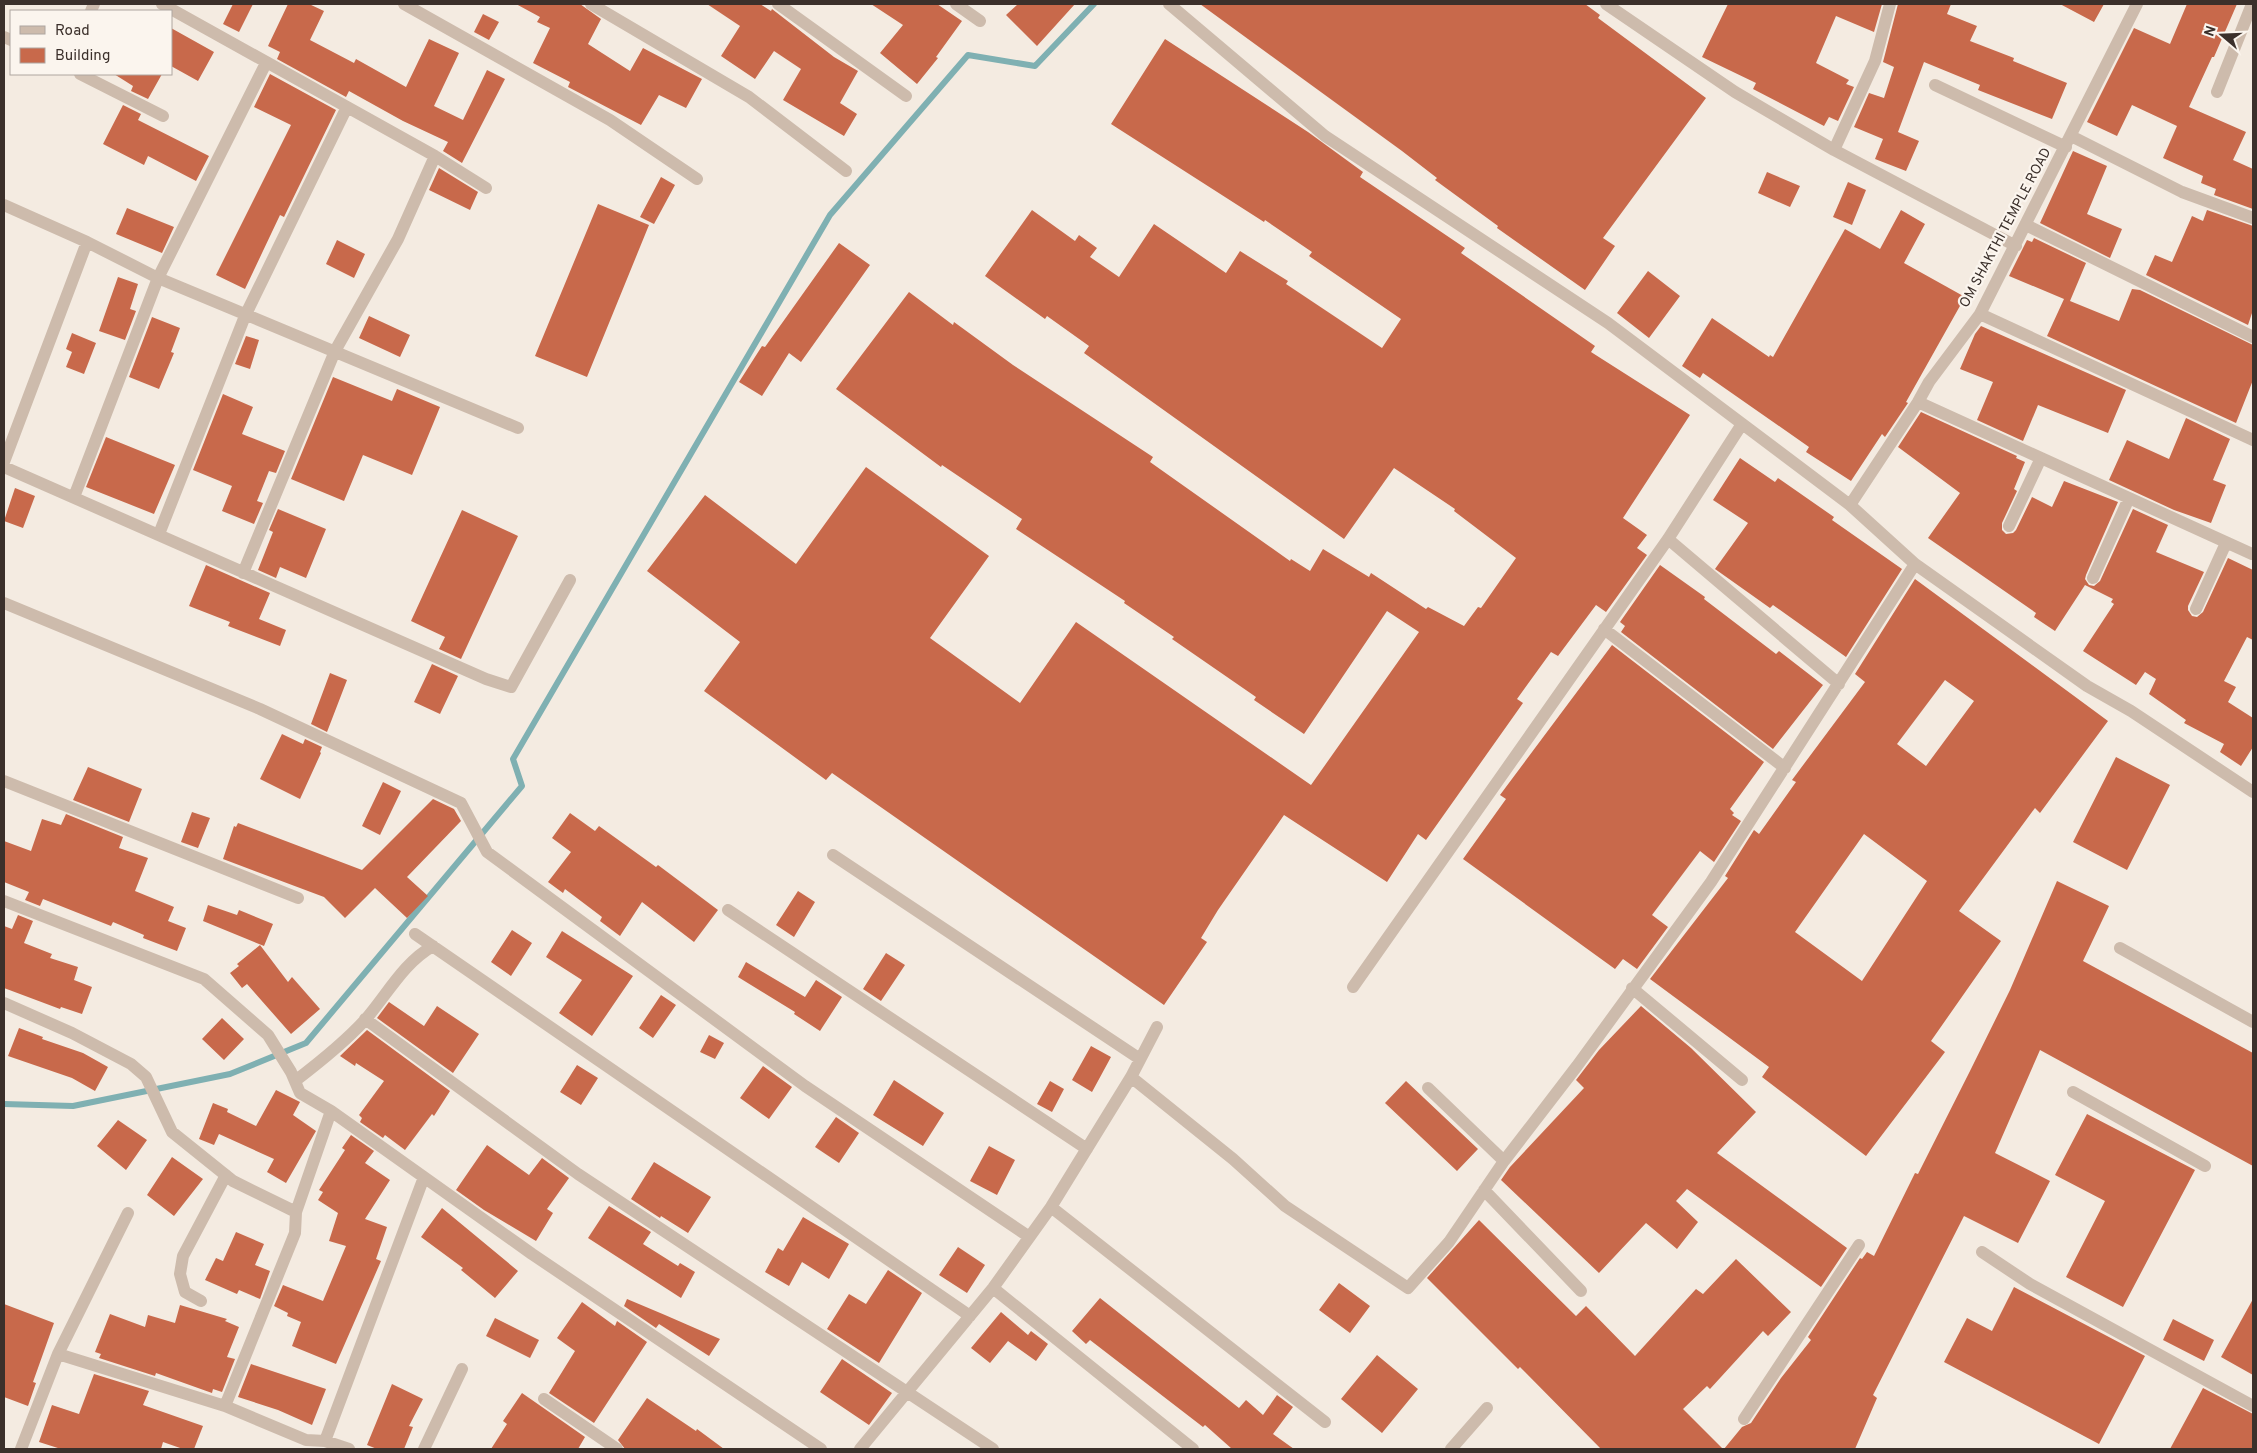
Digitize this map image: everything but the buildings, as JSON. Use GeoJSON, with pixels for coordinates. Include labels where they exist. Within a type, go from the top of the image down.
{"type":"FeatureCollection","features":[{"type":"Feature","properties":{"kind":"street"},"geometry":{"type":"LineString","coordinates":[[162,4],[435,156],[486,188]]}},
{"type":"Feature","properties":{"kind":"street"},"geometry":{"type":"LineString","coordinates":[[404,4],[610,120],[697,179]]}},
{"type":"Feature","properties":{"kind":"street"},"geometry":{"type":"LineString","coordinates":[[591,4],[749,97],[846,171]]}},
{"type":"Feature","properties":{"kind":"street"},"geometry":{"type":"LineString","coordinates":[[778,4],[906,96]]}},
{"type":"Feature","properties":{"kind":"street"},"geometry":{"type":"LineString","coordinates":[[956,4],[980,21]]}},
{"type":"Feature","properties":{"kind":"street"},"geometry":{"type":"LineString","coordinates":[[1169,4],[1325,136],[1608,323],[1850,505],[1915,564],[2088,686],[2131,710],[2253,792]]}},
{"type":"Feature","properties":{"kind":"street"},"geometry":{"type":"LineString","coordinates":[[1606,4],[1619,8],[1735,92],[1834,150],[2016,246]]}},
{"type":"Feature","properties":{"kind":"street"},"geometry":{"type":"LineString","coordinates":[[1834,150],[1875,61],[1890,4]]}},
{"type":"Feature","properties":{"kind":"street","name":"OM SHAKTHI TEMPLE ROAD"},"geometry":{"type":"LineString","coordinates":[[1850,505],[1918,402],[1929,382],[1980,314],[2137,4]]}},
{"type":"Feature","properties":{"kind":"street"},"geometry":{"type":"LineString","coordinates":[[2217,92],[2252,4]]}},
{"type":"Feature","properties":{"kind":"street"},"geometry":{"type":"LineString","coordinates":[[74,497],[158,278],[266,63]]}},
{"type":"Feature","properties":{"kind":"street"},"geometry":{"type":"LineString","coordinates":[[82,75],[163,116]]}},
{"type":"Feature","properties":{"kind":"street"},"geometry":{"type":"LineString","coordinates":[[1935,85],[2182,192],[2253,218]]}},
{"type":"Feature","properties":{"kind":"street"},"geometry":{"type":"LineString","coordinates":[[159,534],[244,316],[347,107]]}},
{"type":"Feature","properties":{"kind":"street"},"geometry":{"type":"LineString","coordinates":[[243,572],[335,351],[398,239],[435,156]]}},
{"type":"Feature","properties":{"kind":"street"},"geometry":{"type":"LineString","coordinates":[[4,206],[87,242],[158,278],[244,316],[335,351],[518,428]]}},
{"type":"Feature","properties":{"kind":"street"},"geometry":{"type":"LineString","coordinates":[[2026,225],[2253,336]]}},
{"type":"Feature","properties":{"kind":"street"},"geometry":{"type":"LineString","coordinates":[[4,462],[87,242]]}},
{"type":"Feature","properties":{"kind":"street"},"geometry":{"type":"LineString","coordinates":[[1980,314],[2253,440]]}},
{"type":"Feature","properties":{"kind":"street"},"geometry":{"type":"LineString","coordinates":[[1918,402],[2252,554]]}},
{"type":"Feature","properties":{"kind":"street"},"geometry":{"type":"LineString","coordinates":[[1353,987],[1668,539],[1742,424]]}},
{"type":"Feature","properties":{"kind":"street"},"geometry":{"type":"LineString","coordinates":[[2010,526],[2041,458]]}},
{"type":"Feature","properties":{"kind":"street"},"geometry":{"type":"LineString","coordinates":[[4,467],[486,679],[511,687],[570,580]]}},
{"type":"Feature","properties":{"kind":"street"},"geometry":{"type":"LineString","coordinates":[[2093,578],[2130,498]]}},
{"type":"Feature","properties":{"kind":"street"},"geometry":{"type":"LineString","coordinates":[[1668,539],[1839,684]]}},
{"type":"Feature","properties":{"kind":"street"},"geometry":{"type":"LineString","coordinates":[[2196,610],[2226,542]]}},
{"type":"Feature","properties":{"kind":"street"},"geometry":{"type":"LineString","coordinates":[[1131,1077],[1233,1159],[1285,1206],[1408,1288],[1448,1242],[1504,1161],[1577,1066],[1711,882],[1915,564]]}},
{"type":"Feature","properties":{"kind":"street"},"geometry":{"type":"LineString","coordinates":[[4,603],[260,709],[461,803],[487,852],[806,1086],[1028,1236]]}},
{"type":"Feature","properties":{"kind":"street"},"geometry":{"type":"LineString","coordinates":[[1604,629],[1785,768]]}},
{"type":"Feature","properties":{"kind":"street"},"geometry":{"type":"LineString","coordinates":[[4,780],[298,898]]}},
{"type":"Feature","properties":{"kind":"street"},"geometry":{"type":"LineString","coordinates":[[833,856],[1140,1059]]}},
{"type":"Feature","properties":{"kind":"street"},"geometry":{"type":"LineString","coordinates":[[4,901],[204,979],[268,1035],[286,1062],[300,1093],[331,1111],[565,1276],[821,1449]]}},
{"type":"Feature","properties":{"kind":"street"},"geometry":{"type":"LineString","coordinates":[[728,910],[1087,1150]]}},
{"type":"Feature","properties":{"kind":"street"},"geometry":{"type":"LineString","coordinates":[[415,934],[970,1316]]}},
{"type":"Feature","properties":{"kind":"street"},"geometry":{"type":"LineString","coordinates":[[295,1081],[323,1060],[365,1019],[398,976],[425,950],[433,946]]}},
{"type":"Feature","properties":{"kind":"street"},"geometry":{"type":"LineString","coordinates":[[2120,948],[2253,1022]]}},
{"type":"Feature","properties":{"kind":"street"},"geometry":{"type":"LineString","coordinates":[[1632,988],[1742,1080]]}},
{"type":"Feature","properties":{"kind":"street"},"geometry":{"type":"LineString","coordinates":[[4,1003],[72,1033],[131,1064],[146,1076],[172,1132],[226,1175],[261,1197],[296,1212]]}},
{"type":"Feature","properties":{"kind":"street"},"geometry":{"type":"LineString","coordinates":[[365,1019],[578,1174],[993,1449]]}},
{"type":"Feature","properties":{"kind":"street"},"geometry":{"type":"LineString","coordinates":[[860,1449],[993,1288],[1028,1236],[1052,1207],[1131,1077],[1156,1027]]}},
{"type":"Feature","properties":{"kind":"street"},"geometry":{"type":"LineString","coordinates":[[1428,1088],[1504,1161]]}},
{"type":"Feature","properties":{"kind":"street"},"geometry":{"type":"LineString","coordinates":[[2073,1092],[2205,1166]]}},
{"type":"Feature","properties":{"kind":"street"},"geometry":{"type":"LineString","coordinates":[[225,1406],[295,1233],[296,1212],[331,1111]]}},
{"type":"Feature","properties":{"kind":"street"},"geometry":{"type":"LineString","coordinates":[[201,1301],[185,1292],[180,1274],[183,1256],[226,1175]]}},
{"type":"Feature","properties":{"kind":"street"},"geometry":{"type":"LineString","coordinates":[[325,1441],[424,1177]]}},
{"type":"Feature","properties":{"kind":"street"},"geometry":{"type":"LineString","coordinates":[[1484,1190],[1581,1290]]}},
{"type":"Feature","properties":{"kind":"street"},"geometry":{"type":"LineString","coordinates":[[1052,1207],[1325,1422]]}},
{"type":"Feature","properties":{"kind":"street"},"geometry":{"type":"LineString","coordinates":[[21,1449],[58,1354],[128,1213]]}},
{"type":"Feature","properties":{"kind":"street"},"geometry":{"type":"LineString","coordinates":[[1744,1419],[1859,1244]]}},
{"type":"Feature","properties":{"kind":"street"},"geometry":{"type":"LineString","coordinates":[[1982,1252],[2030,1284],[2253,1406]]}},
{"type":"Feature","properties":{"kind":"street"},"geometry":{"type":"LineString","coordinates":[[993,1288],[1193,1449]]}},
{"type":"Feature","properties":{"kind":"street"},"geometry":{"type":"LineString","coordinates":[[58,1354],[225,1406],[306,1440],[325,1441],[350,1449]]}},
{"type":"Feature","properties":{"kind":"street"},"geometry":{"type":"LineString","coordinates":[[424,1449],[462,1369]]}},
{"type":"Feature","properties":{"kind":"street"},"geometry":{"type":"LineString","coordinates":[[544,1400],[616,1449]]}},
{"type":"Feature","properties":{"kind":"street"},"geometry":{"type":"LineString","coordinates":[[1451,1449],[1487,1408]]}},
{"type":"Feature","properties":{"kind":"waterway"},"geometry":{"type":"LineString","coordinates":[[4,1104],[73,1106],[230,1074],[306,1043],[522,786],[513,759],[830,215],[968,55],[1035,66],[1094,4]]}}]}
